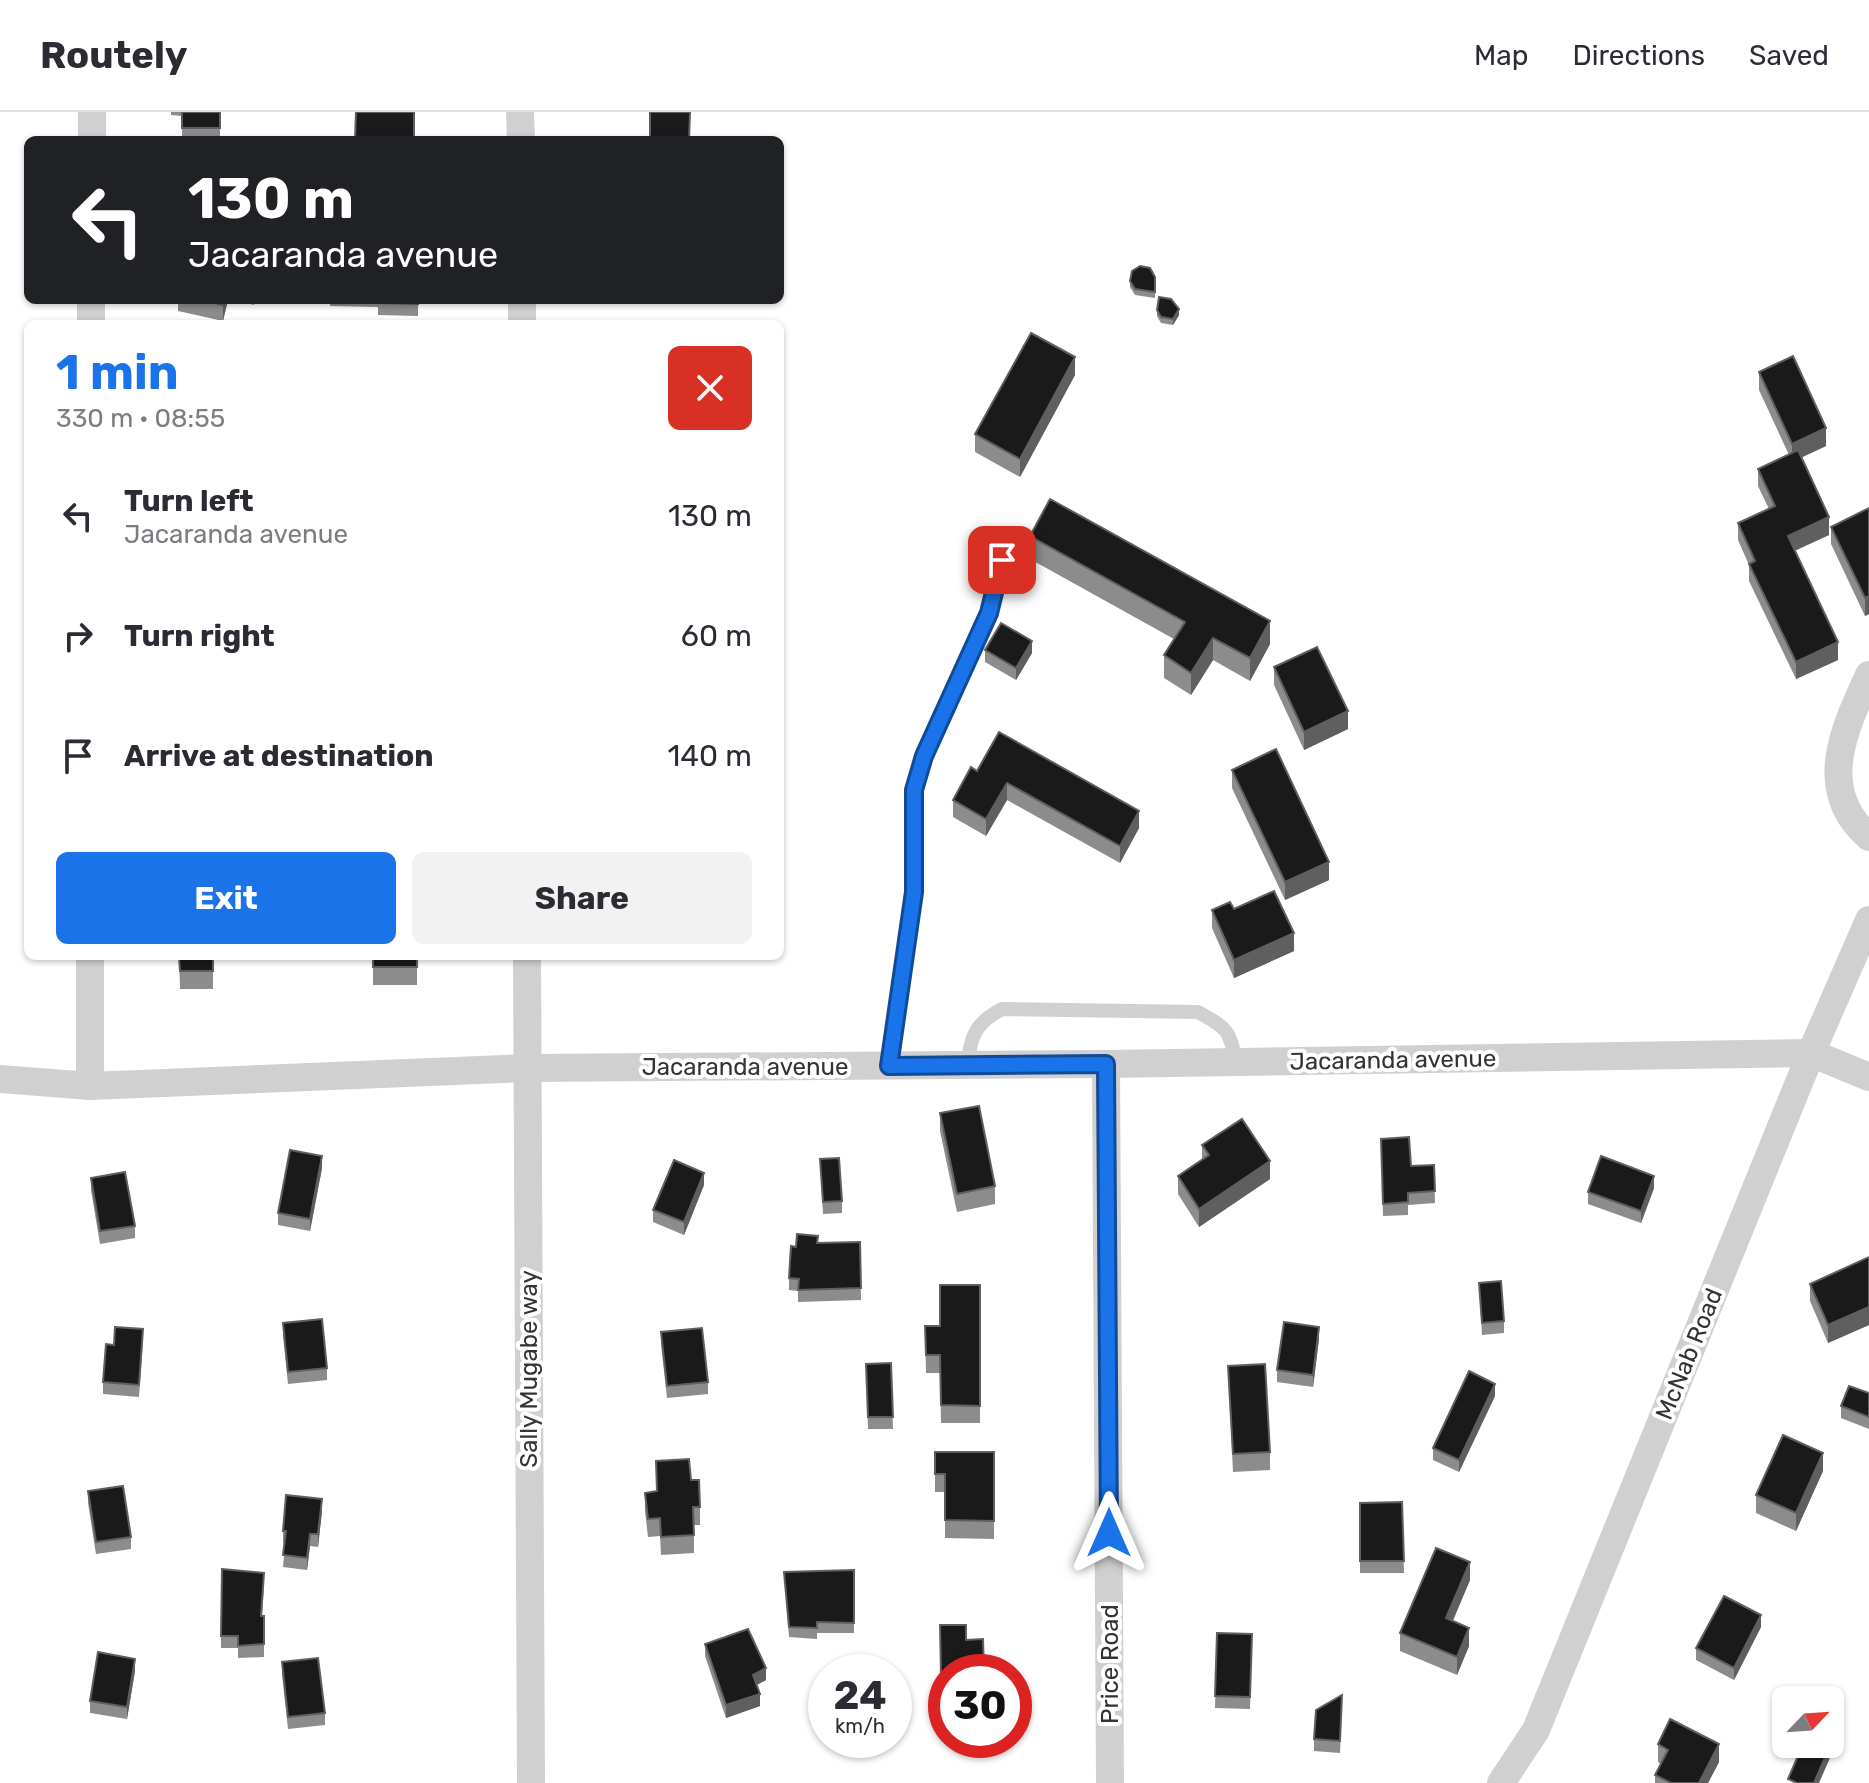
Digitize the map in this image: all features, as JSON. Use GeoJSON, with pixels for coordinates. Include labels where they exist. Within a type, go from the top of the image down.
{"type":"FeatureCollection","features":[{"type":"Feature","properties":{"kind":"street"},"geometry":{"type":"LineString","coordinates":[[92,112],[92,136]]}},
{"type":"Feature","properties":{"kind":"street"},"geometry":{"type":"LineString","coordinates":[[520,112],[521,136]]}},
{"type":"Feature","properties":{"kind":"street"},"geometry":{"type":"LineString","coordinates":[[1869,675],[1845,730],[1837,775],[1843,800],[1854,824],[1869,837]]}},
{"type":"Feature","properties":{"kind":"street","name":"McNab Road"},"geometry":{"type":"LineString","coordinates":[[1501,1783],[1536,1730],[1811,1053],[1869,920]]}},
{"type":"Feature","properties":{"kind":"street"},"geometry":{"type":"LineString","coordinates":[[90,960],[90,1086]]}},
{"type":"Feature","properties":{"kind":"street","name":"Sally Mugabe way"},"geometry":{"type":"LineString","coordinates":[[527,960],[531,1783]]}},
{"type":"Feature","properties":{"kind":"street","name":"Jacaranda avenue"},"geometry":{"type":"LineString","coordinates":[[0,1079],[90,1086],[527,1068],[1106,1064],[1811,1053],[1869,1077]]}},
{"type":"Feature","properties":{"kind":"street","name":"Price Road"},"geometry":{"type":"LineString","coordinates":[[1106,1064],[1110,1783]]}},
{"type":"Feature","properties":{"kind":"lane"},"geometry":{"type":"LineString","coordinates":[[889,1066],[914,892],[914,790],[924,756],[989,613],[1002,560]]}},
{"type":"Feature","properties":{"kind":"lane"},"geometry":{"type":"LineString","coordinates":[[967,1065],[970,1040],[984,1018],[1002,1009],[1198,1012],[1221,1025],[1231,1036],[1236,1062]]}},
{"type":"Feature","properties":{"kind":"building"},"geometry":{"type":"Polygon","coordinates":[[[182,112],[220,112],[220,128],[182,128],[182,112]]]}},
{"type":"Feature","properties":{"kind":"building"},"geometry":{"type":"Polygon","coordinates":[[[356,112],[414,112],[414,136],[355,136],[356,112]]]}},
{"type":"Feature","properties":{"kind":"building"},"geometry":{"type":"Polygon","coordinates":[[[650,112],[690,112],[689,136],[650,136],[650,112]]]}},
{"type":"Feature","properties":{"kind":"building"},"geometry":{"type":"Polygon","coordinates":[[[1140,266],[1150,268],[1155,277],[1155,292],[1135,289],[1130,281],[1132,271],[1140,266]]]}},
{"type":"Feature","properties":{"kind":"building"},"geometry":{"type":"Polygon","coordinates":[[[1159,297],[1171,299],[1179,309],[1173,319],[1161,317],[1157,310],[1159,297]]]}},
{"type":"Feature","properties":{"kind":"building"},"geometry":{"type":"Polygon","coordinates":[[[1031,333],[1075,357],[1020,459],[975,434],[1031,333]]]}},
{"type":"Feature","properties":{"kind":"building"},"geometry":{"type":"Polygon","coordinates":[[[1793,356],[1826,428],[1792,444],[1759,372],[1793,356]]]}},
{"type":"Feature","properties":{"kind":"building"},"geometry":{"type":"Polygon","coordinates":[[[1798,450],[1829,517],[1788,536],[1838,642],[1796,662],[1749,564],[1755,561],[1738,523],[1775,506],[1758,469],[1798,450]]]}},
{"type":"Feature","properties":{"kind":"building"},"geometry":{"type":"Polygon","coordinates":[[[1050,499],[1270,621],[1250,658],[1213,638],[1191,673],[1164,655],[1185,622],[1030,536],[1050,499]]]}},
{"type":"Feature","properties":{"kind":"building"},"geometry":{"type":"Polygon","coordinates":[[[1869,508],[1869,596],[1865,598],[1831,527],[1869,508]]]}},
{"type":"Feature","properties":{"kind":"building"},"geometry":{"type":"Polygon","coordinates":[[[1001,623],[1032,641],[1016,668],[985,650],[1001,623]]]}},
{"type":"Feature","properties":{"kind":"building"},"geometry":{"type":"Polygon","coordinates":[[[1317,647],[1348,711],[1304,732],[1274,667],[1317,647]]]}},
{"type":"Feature","properties":{"kind":"building"},"geometry":{"type":"Polygon","coordinates":[[[999,732],[1139,811],[1120,846],[1007,783],[986,819],[953,800],[971,767],[977,771],[999,732]]]}},
{"type":"Feature","properties":{"kind":"building"},"geometry":{"type":"Polygon","coordinates":[[[1276,749],[1329,862],[1285,882],[1232,770],[1276,749]]]}},
{"type":"Feature","properties":{"kind":"building"},"geometry":{"type":"Polygon","coordinates":[[[1274,891],[1294,933],[1234,960],[1212,910],[1230,902],[1234,909],[1274,891]]]}},
{"type":"Feature","properties":{"kind":"building"},"geometry":{"type":"Polygon","coordinates":[[[179,960],[213,960],[213,971],[180,971],[179,960]]]}},
{"type":"Feature","properties":{"kind":"building"},"geometry":{"type":"Polygon","coordinates":[[[373,960],[417,960],[417,967],[373,967],[373,960]]]}},
{"type":"Feature","properties":{"kind":"building"},"geometry":{"type":"Polygon","coordinates":[[[979,1106],[995,1186],[957,1194],[940,1113],[979,1106]]]}},
{"type":"Feature","properties":{"kind":"building"},"geometry":{"type":"Polygon","coordinates":[[[1242,1119],[1270,1161],[1199,1209],[1178,1176],[1209,1155],[1202,1145],[1242,1119]]]}},
{"type":"Feature","properties":{"kind":"building"},"geometry":{"type":"Polygon","coordinates":[[[1409,1137],[1411,1166],[1434,1165],[1435,1191],[1408,1193],[1408,1202],[1383,1204],[1381,1139],[1409,1137]]]}},
{"type":"Feature","properties":{"kind":"building"},"geometry":{"type":"Polygon","coordinates":[[[290,1150],[322,1156],[310,1219],[278,1213],[290,1150]]]}},
{"type":"Feature","properties":{"kind":"building"},"geometry":{"type":"Polygon","coordinates":[[[1601,1156],[1654,1176],[1641,1211],[1588,1192],[1601,1156]]]}},
{"type":"Feature","properties":{"kind":"building"},"geometry":{"type":"Polygon","coordinates":[[[839,1158],[842,1201],[823,1202],[820,1159],[839,1158]]]}},
{"type":"Feature","properties":{"kind":"building"},"geometry":{"type":"Polygon","coordinates":[[[674,1160],[704,1173],[684,1222],[653,1210],[674,1160]]]}},
{"type":"Feature","properties":{"kind":"building"},"geometry":{"type":"Polygon","coordinates":[[[125,1172],[135,1226],[100,1231],[91,1178],[125,1172]]]}},
{"type":"Feature","properties":{"kind":"building"},"geometry":{"type":"Polygon","coordinates":[[[797,1234],[818,1236],[817,1243],[860,1242],[861,1288],[798,1290],[799,1279],[789,1278],[791,1246],[796,1247],[797,1234]]]}},
{"type":"Feature","properties":{"kind":"building"},"geometry":{"type":"Polygon","coordinates":[[[1869,1257],[1869,1307],[1828,1325],[1810,1284],[1869,1257]]]}},
{"type":"Feature","properties":{"kind":"building"},"geometry":{"type":"Polygon","coordinates":[[[1501,1281],[1504,1321],[1482,1323],[1479,1283],[1501,1281]]]}},
{"type":"Feature","properties":{"kind":"building"},"geometry":{"type":"Polygon","coordinates":[[[940,1285],[980,1285],[980,1406],[941,1405],[940,1355],[926,1355],[925,1326],[940,1326],[940,1285]]]}},
{"type":"Feature","properties":{"kind":"building"},"geometry":{"type":"Polygon","coordinates":[[[322,1319],[327,1368],[288,1372],[283,1323],[322,1319]]]}},
{"type":"Feature","properties":{"kind":"building"},"geometry":{"type":"Polygon","coordinates":[[[1284,1322],[1319,1327],[1313,1375],[1277,1370],[1284,1322]]]}},
{"type":"Feature","properties":{"kind":"building"},"geometry":{"type":"Polygon","coordinates":[[[115,1327],[143,1329],[139,1385],[103,1382],[106,1344],[114,1345],[115,1327]]]}},
{"type":"Feature","properties":{"kind":"building"},"geometry":{"type":"Polygon","coordinates":[[[702,1328],[708,1382],[667,1386],[661,1332],[702,1328]]]}},
{"type":"Feature","properties":{"kind":"building"},"geometry":{"type":"Polygon","coordinates":[[[891,1363],[893,1417],[868,1417],[866,1364],[891,1363]]]}},
{"type":"Feature","properties":{"kind":"building"},"geometry":{"type":"Polygon","coordinates":[[[1265,1364],[1270,1452],[1233,1454],[1228,1366],[1265,1364]]]}},
{"type":"Feature","properties":{"kind":"building"},"geometry":{"type":"Polygon","coordinates":[[[1469,1371],[1495,1384],[1459,1460],[1433,1448],[1469,1371]]]}},
{"type":"Feature","properties":{"kind":"building"},"geometry":{"type":"Polygon","coordinates":[[[1849,1386],[1869,1393],[1869,1417],[1841,1406],[1849,1386]]]}},
{"type":"Feature","properties":{"kind":"building"},"geometry":{"type":"Polygon","coordinates":[[[1783,1435],[1823,1453],[1796,1513],[1756,1495],[1783,1435]]]}},
{"type":"Feature","properties":{"kind":"building"},"geometry":{"type":"Polygon","coordinates":[[[935,1452],[994,1452],[994,1521],[945,1520],[945,1474],[935,1474],[935,1452]]]}},
{"type":"Feature","properties":{"kind":"building"},"geometry":{"type":"Polygon","coordinates":[[[689,1459],[691,1480],[699,1480],[700,1507],[693,1507],[694,1535],[661,1537],[660,1518],[648,1519],[645,1493],[657,1491],[656,1461],[689,1459]]]}},
{"type":"Feature","properties":{"kind":"building"},"geometry":{"type":"Polygon","coordinates":[[[123,1486],[131,1537],[96,1542],[88,1491],[123,1486]]]}},
{"type":"Feature","properties":{"kind":"building"},"geometry":{"type":"Polygon","coordinates":[[[286,1495],[322,1499],[318,1534],[310,1534],[307,1558],[283,1555],[286,1495]]]}},
{"type":"Feature","properties":{"kind":"building"},"geometry":{"type":"Polygon","coordinates":[[[1402,1502],[1404,1561],[1360,1561],[1360,1503],[1402,1502]]]}},
{"type":"Feature","properties":{"kind":"building"},"geometry":{"type":"Polygon","coordinates":[[[1436,1548],[1470,1562],[1446,1618],[1469,1628],[1457,1657],[1400,1633],[1436,1548]]]}},
{"type":"Feature","properties":{"kind":"building"},"geometry":{"type":"Polygon","coordinates":[[[222,1569],[264,1573],[261,1616],[264,1616],[264,1644],[238,1646],[238,1636],[221,1636],[222,1569]]]}},
{"type":"Feature","properties":{"kind":"building"},"geometry":{"type":"Polygon","coordinates":[[[854,1570],[854,1623],[817,1622],[817,1628],[789,1627],[784,1572],[854,1570]]]}},
{"type":"Feature","properties":{"kind":"building"},"geometry":{"type":"Polygon","coordinates":[[[1724,1596],[1761,1615],[1734,1668],[1696,1648],[1724,1596]]]}},
{"type":"Feature","properties":{"kind":"building"},"geometry":{"type":"Polygon","coordinates":[[[940,1625],[966,1625],[966,1640],[983,1639],[983,1654],[941,1654],[940,1625]]]}},
{"type":"Feature","properties":{"kind":"building"},"geometry":{"type":"Polygon","coordinates":[[[748,1629],[766,1668],[753,1675],[760,1694],[726,1705],[705,1644],[748,1629]]]}},
{"type":"Feature","properties":{"kind":"building"},"geometry":{"type":"Polygon","coordinates":[[[1217,1633],[1252,1634],[1250,1697],[1215,1696],[1217,1633]]]}},
{"type":"Feature","properties":{"kind":"building"},"geometry":{"type":"Polygon","coordinates":[[[98,1652],[135,1659],[127,1707],[90,1701],[98,1652]]]}},
{"type":"Feature","properties":{"kind":"building"},"geometry":{"type":"Polygon","coordinates":[[[318,1658],[325,1713],[288,1717],[282,1662],[318,1658]]]}},
{"type":"Feature","properties":{"kind":"building"},"geometry":{"type":"Polygon","coordinates":[[[1342,1695],[1340,1741],[1314,1739],[1316,1710],[1342,1695]]]}},
{"type":"Feature","properties":{"kind":"building"},"geometry":{"type":"Polygon","coordinates":[[[1670,1719],[1719,1744],[1699,1783],[1671,1783],[1655,1775],[1668,1750],[1658,1744],[1670,1719]]]}},
{"type":"Feature","properties":{"kind":"building"},"geometry":{"type":"Polygon","coordinates":[[[1797,1758],[1825,1758],[1814,1783],[1797,1783],[1788,1779],[1797,1758]]]}},
{"type":"Feature","properties":{"kind":"route"},"geometry":{"type":"LineString","coordinates":[[1002,560],[989,613],[924,756],[914,790],[914,892],[889,1066],[1106,1064],[1109,1533]]}}]}
